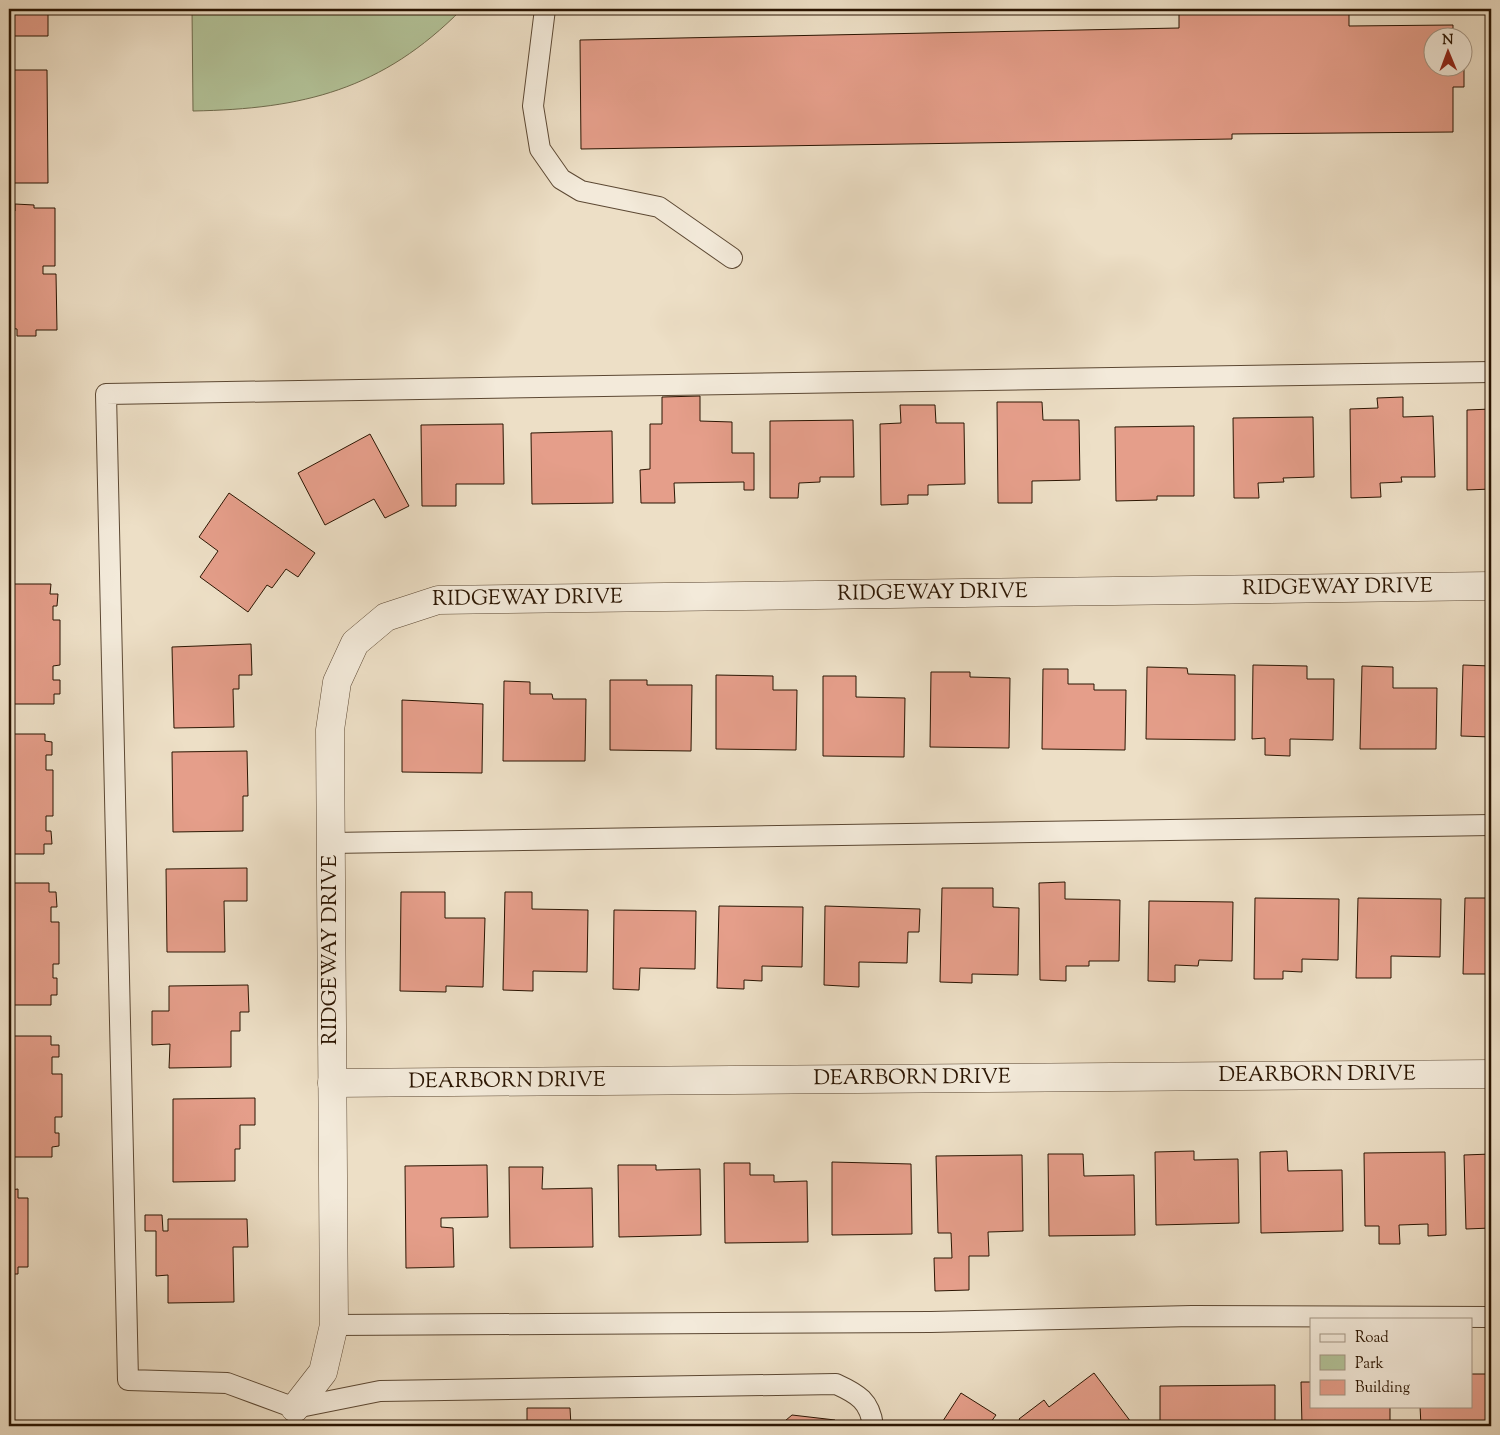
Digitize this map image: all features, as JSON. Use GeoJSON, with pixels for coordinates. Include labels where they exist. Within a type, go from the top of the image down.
{"type":"FeatureCollection","features":[{"type":"Feature","properties":{"kind":"street","name":"RIDGEWAY DRIVE"},"geometry":{"type":"LineString","coordinates":[[295,1408],[323,1372],[334,1325],[330,730],[337,682],[355,643],[386,617],[438,600],[1491,586]]}},
{"type":"Feature","properties":{"kind":"street","name":"DEARBORN DRIVE"},"geometry":{"type":"LineString","coordinates":[[332,1083],[1491,1074]]}},
{"type":"Feature","properties":{"kind":"lane"},"geometry":{"type":"LineString","coordinates":[[545,9],[533,106],[540,149],[560,179],[581,191],[659,207],[732,258]]}},
{"type":"Feature","properties":{"kind":"lane"},"geometry":{"type":"LineString","coordinates":[[874,1426],[872,1413],[859,1395],[836,1384],[380,1391],[295,1408],[227,1383],[128,1380],[106,394],[1491,372]]}},
{"type":"Feature","properties":{"kind":"lane"},"geometry":{"type":"LineString","coordinates":[[330,843],[1491,825]]}},
{"type":"Feature","properties":{"kind":"lane"},"geometry":{"type":"LineString","coordinates":[[334,1325],[931,1322],[1192,1316],[1491,1317]]}},
{"type":"Feature","properties":{"kind":"green space"},"geometry":{"type":"Polygon","coordinates":[[[192,9],[462,9],[432,37],[402,59],[371,76],[339,90],[270,106],[193,111],[192,9]]]}},
{"type":"Feature","properties":{"kind":"building"},"geometry":{"type":"Polygon","coordinates":[[[9,9],[48,9],[48,36],[9,36],[9,9]]]}},
{"type":"Feature","properties":{"kind":"building"},"geometry":{"type":"Polygon","coordinates":[[[1179,9],[1349,9],[1349,26],[1453,25],[1453,28],[1422,28],[1422,78],[1464,78],[1464,87],[1453,87],[1453,132],[1232,134],[1232,139],[581,149],[580,40],[1179,28],[1179,9]]]}},
{"type":"Feature","properties":{"kind":"building"},"geometry":{"type":"Polygon","coordinates":[[[9,70],[47,70],[48,183],[9,183],[9,70]]]}},
{"type":"Feature","properties":{"kind":"building"},"geometry":{"type":"Polygon","coordinates":[[[15,204],[34,205],[34,208],[55,208],[55,266],[43,266],[43,274],[56,274],[57,330],[36,330],[36,336],[17,336],[17,329],[9,328],[9,211],[15,211],[15,204]]]}},
{"type":"Feature","properties":{"kind":"building"},"geometry":{"type":"Polygon","coordinates":[[[700,396],[700,421],[732,422],[732,453],[754,453],[754,490],[744,490],[744,482],[674,483],[675,503],[641,503],[640,470],[650,469],[650,424],[662,424],[662,397],[700,396]]]}},
{"type":"Feature","properties":{"kind":"building"},"geometry":{"type":"Polygon","coordinates":[[[1403,397],[1403,417],[1433,416],[1435,477],[1401,477],[1402,482],[1380,483],[1381,497],[1351,498],[1350,409],[1378,408],[1377,398],[1403,397]]]}},
{"type":"Feature","properties":{"kind":"building"},"geometry":{"type":"Polygon","coordinates":[[[997,402],[1042,402],[1043,420],[1079,420],[1080,480],[1032,481],[1032,503],[998,503],[997,402]]]}},
{"type":"Feature","properties":{"kind":"building"},"geometry":{"type":"Polygon","coordinates":[[[900,405],[935,405],[936,423],[964,423],[965,484],[928,485],[928,495],[908,495],[908,504],[881,505],[880,424],[901,423],[900,405]]]}},
{"type":"Feature","properties":{"kind":"building"},"geometry":{"type":"Polygon","coordinates":[[[1491,409],[1491,489],[1467,490],[1467,410],[1491,409]]]}},
{"type":"Feature","properties":{"kind":"building"},"geometry":{"type":"Polygon","coordinates":[[[1313,417],[1314,477],[1283,478],[1284,482],[1258,483],[1259,498],[1234,498],[1233,418],[1313,417]]]}},
{"type":"Feature","properties":{"kind":"building"},"geometry":{"type":"Polygon","coordinates":[[[853,420],[854,477],[820,477],[820,482],[799,483],[798,498],[770,498],[770,421],[853,420]]]}},
{"type":"Feature","properties":{"kind":"building"},"geometry":{"type":"Polygon","coordinates":[[[503,424],[504,484],[456,484],[456,506],[422,506],[421,425],[503,424]]]}},
{"type":"Feature","properties":{"kind":"building"},"geometry":{"type":"Polygon","coordinates":[[[1194,426],[1194,496],[1157,496],[1157,500],[1116,501],[1115,427],[1194,426]]]}},
{"type":"Feature","properties":{"kind":"building"},"geometry":{"type":"Polygon","coordinates":[[[612,431],[613,503],[532,504],[531,433],[612,431]]]}},
{"type":"Feature","properties":{"kind":"building"},"geometry":{"type":"Polygon","coordinates":[[[370,434],[409,506],[385,518],[374,499],[325,525],[298,473],[370,434]]]}},
{"type":"Feature","properties":{"kind":"building"},"geometry":{"type":"Polygon","coordinates":[[[229,493],[315,553],[298,577],[286,569],[272,588],[267,585],[248,612],[200,577],[218,551],[199,537],[229,493]]]}},
{"type":"Feature","properties":{"kind":"building"},"geometry":{"type":"Polygon","coordinates":[[[9,584],[51,584],[50,594],[58,594],[57,606],[53,606],[53,620],[60,620],[60,665],[53,666],[53,680],[60,680],[60,694],[54,694],[54,704],[9,704],[9,584]]]}},
{"type":"Feature","properties":{"kind":"building"},"geometry":{"type":"Polygon","coordinates":[[[251,644],[252,675],[239,675],[239,689],[233,689],[234,727],[174,728],[172,647],[251,644]]]}},
{"type":"Feature","properties":{"kind":"building"},"geometry":{"type":"Polygon","coordinates":[[[1253,665],[1307,666],[1307,679],[1334,679],[1333,740],[1290,739],[1290,756],[1265,755],[1265,738],[1252,739],[1253,665]]]}},
{"type":"Feature","properties":{"kind":"building"},"geometry":{"type":"Polygon","coordinates":[[[1463,665],[1491,666],[1491,737],[1461,736],[1463,665]]]}},
{"type":"Feature","properties":{"kind":"building"},"geometry":{"type":"Polygon","coordinates":[[[1362,666],[1393,667],[1393,688],[1437,688],[1436,749],[1360,749],[1362,666]]]}},
{"type":"Feature","properties":{"kind":"building"},"geometry":{"type":"Polygon","coordinates":[[[1147,667],[1187,668],[1188,674],[1235,675],[1235,740],[1146,739],[1147,667]]]}},
{"type":"Feature","properties":{"kind":"building"},"geometry":{"type":"Polygon","coordinates":[[[1043,669],[1068,669],[1068,684],[1094,684],[1094,690],[1126,690],[1125,750],[1042,749],[1043,669]]]}},
{"type":"Feature","properties":{"kind":"building"},"geometry":{"type":"Polygon","coordinates":[[[931,672],[970,672],[970,677],[1010,678],[1009,748],[930,747],[931,672]]]}},
{"type":"Feature","properties":{"kind":"building"},"geometry":{"type":"Polygon","coordinates":[[[716,675],[773,676],[773,690],[797,690],[796,750],[716,749],[716,675]]]}},
{"type":"Feature","properties":{"kind":"building"},"geometry":{"type":"Polygon","coordinates":[[[823,676],[856,676],[856,697],[905,698],[904,757],[823,756],[823,676]]]}},
{"type":"Feature","properties":{"kind":"building"},"geometry":{"type":"Polygon","coordinates":[[[610,680],[647,680],[647,685],[692,685],[691,751],[610,750],[610,680]]]}},
{"type":"Feature","properties":{"kind":"building"},"geometry":{"type":"Polygon","coordinates":[[[504,681],[530,682],[530,694],[552,694],[553,699],[586,699],[585,761],[503,761],[504,681]]]}},
{"type":"Feature","properties":{"kind":"building"},"geometry":{"type":"Polygon","coordinates":[[[402,700],[483,704],[482,773],[402,772],[402,700]]]}},
{"type":"Feature","properties":{"kind":"building"},"geometry":{"type":"Polygon","coordinates":[[[9,734],[45,734],[45,741],[52,742],[52,755],[46,755],[46,770],[53,770],[53,816],[46,816],[46,831],[51,831],[52,844],[44,844],[44,854],[9,854],[9,734]]]}},
{"type":"Feature","properties":{"kind":"building"},"geometry":{"type":"Polygon","coordinates":[[[247,751],[248,796],[243,796],[243,831],[173,832],[172,752],[247,751]]]}},
{"type":"Feature","properties":{"kind":"building"},"geometry":{"type":"Polygon","coordinates":[[[247,868],[247,901],[224,901],[225,952],[167,952],[166,869],[247,868]]]}},
{"type":"Feature","properties":{"kind":"building"},"geometry":{"type":"Polygon","coordinates":[[[1065,882],[1065,899],[1120,900],[1119,961],[1089,961],[1089,966],[1066,966],[1066,981],[1040,980],[1039,883],[1065,882]]]}},
{"type":"Feature","properties":{"kind":"building"},"geometry":{"type":"Polygon","coordinates":[[[9,883],[49,883],[49,892],[56,892],[57,907],[51,907],[51,922],[59,922],[59,964],[53,964],[53,978],[57,978],[57,995],[51,995],[51,1005],[9,1005],[9,883]]]}},
{"type":"Feature","properties":{"kind":"building"},"geometry":{"type":"Polygon","coordinates":[[[942,888],[993,888],[993,907],[1019,908],[1018,975],[972,974],[972,983],[940,982],[942,888]]]}},
{"type":"Feature","properties":{"kind":"building"},"geometry":{"type":"Polygon","coordinates":[[[401,892],[445,892],[445,918],[485,918],[483,987],[446,986],[446,992],[400,991],[401,892]]]}},
{"type":"Feature","properties":{"kind":"building"},"geometry":{"type":"Polygon","coordinates":[[[505,892],[532,892],[532,909],[588,910],[587,972],[533,971],[533,991],[503,990],[505,892]]]}},
{"type":"Feature","properties":{"kind":"building"},"geometry":{"type":"Polygon","coordinates":[[[1255,898],[1339,899],[1338,960],[1302,959],[1302,972],[1283,971],[1283,979],[1254,979],[1255,898]]]}},
{"type":"Feature","properties":{"kind":"building"},"geometry":{"type":"Polygon","coordinates":[[[1358,898],[1441,899],[1440,957],[1391,956],[1391,978],[1356,978],[1358,898]]]}},
{"type":"Feature","properties":{"kind":"building"},"geometry":{"type":"Polygon","coordinates":[[[1465,898],[1491,898],[1491,974],[1463,974],[1465,898]]]}},
{"type":"Feature","properties":{"kind":"building"},"geometry":{"type":"Polygon","coordinates":[[[1149,901],[1233,902],[1232,961],[1199,960],[1198,966],[1175,965],[1175,982],[1148,981],[1149,901]]]}},
{"type":"Feature","properties":{"kind":"building"},"geometry":{"type":"Polygon","coordinates":[[[719,906],[803,907],[802,967],[762,966],[762,981],[744,980],[744,989],[717,988],[719,906]]]}},
{"type":"Feature","properties":{"kind":"building"},"geometry":{"type":"Polygon","coordinates":[[[825,906],[920,909],[919,932],[908,932],[907,963],[859,962],[859,987],[824,985],[825,906]]]}},
{"type":"Feature","properties":{"kind":"building"},"geometry":{"type":"Polygon","coordinates":[[[614,910],[696,911],[695,969],[640,968],[639,990],[613,989],[614,910]]]}},
{"type":"Feature","properties":{"kind":"building"},"geometry":{"type":"Polygon","coordinates":[[[248,985],[249,1012],[240,1012],[240,1031],[231,1031],[231,1067],[169,1068],[170,1044],[152,1045],[152,1011],[169,1011],[169,986],[248,985]]]}},
{"type":"Feature","properties":{"kind":"building"},"geometry":{"type":"Polygon","coordinates":[[[9,1036],[51,1036],[51,1045],[59,1045],[59,1057],[52,1057],[52,1074],[62,1074],[62,1117],[55,1117],[55,1133],[59,1133],[59,1146],[52,1147],[52,1157],[9,1157],[9,1036]]]}},
{"type":"Feature","properties":{"kind":"building"},"geometry":{"type":"Polygon","coordinates":[[[255,1098],[255,1125],[240,1125],[240,1149],[235,1149],[235,1181],[173,1182],[173,1099],[255,1098]]]}},
{"type":"Feature","properties":{"kind":"building"},"geometry":{"type":"Polygon","coordinates":[[[1194,1151],[1194,1160],[1238,1159],[1239,1223],[1156,1225],[1155,1152],[1194,1151]]]}},
{"type":"Feature","properties":{"kind":"building"},"geometry":{"type":"Polygon","coordinates":[[[1287,1151],[1288,1171],[1342,1170],[1343,1231],[1261,1233],[1260,1152],[1287,1151]]]}},
{"type":"Feature","properties":{"kind":"building"},"geometry":{"type":"Polygon","coordinates":[[[1445,1152],[1446,1235],[1428,1236],[1428,1224],[1399,1225],[1400,1244],[1379,1244],[1379,1226],[1365,1226],[1364,1153],[1445,1152]]]}},
{"type":"Feature","properties":{"kind":"building"},"geometry":{"type":"Polygon","coordinates":[[[1048,1154],[1083,1154],[1084,1176],[1134,1175],[1135,1235],[1049,1236],[1048,1154]]]}},
{"type":"Feature","properties":{"kind":"building"},"geometry":{"type":"Polygon","coordinates":[[[1491,1154],[1491,1228],[1466,1229],[1464,1155],[1491,1154]]]}},
{"type":"Feature","properties":{"kind":"building"},"geometry":{"type":"Polygon","coordinates":[[[1022,1155],[1023,1231],[988,1232],[989,1256],[969,1256],[969,1290],[935,1291],[934,1258],[952,1258],[951,1233],[938,1233],[936,1156],[1022,1155]]]}},
{"type":"Feature","properties":{"kind":"building"},"geometry":{"type":"Polygon","coordinates":[[[832,1162],[911,1164],[912,1234],[832,1235],[832,1162]]]}},
{"type":"Feature","properties":{"kind":"building"},"geometry":{"type":"Polygon","coordinates":[[[724,1163],[750,1163],[750,1175],[774,1175],[774,1182],[807,1181],[808,1242],[725,1243],[724,1163]]]}},
{"type":"Feature","properties":{"kind":"building"},"geometry":{"type":"Polygon","coordinates":[[[487,1165],[488,1217],[441,1218],[441,1227],[453,1228],[454,1267],[406,1268],[405,1166],[487,1165]]]}},
{"type":"Feature","properties":{"kind":"building"},"geometry":{"type":"Polygon","coordinates":[[[618,1165],[656,1165],[656,1170],[700,1169],[701,1235],[619,1237],[618,1165]]]}},
{"type":"Feature","properties":{"kind":"building"},"geometry":{"type":"Polygon","coordinates":[[[509,1167],[543,1167],[542,1189],[592,1188],[593,1247],[510,1248],[509,1167]]]}},
{"type":"Feature","properties":{"kind":"building"},"geometry":{"type":"Polygon","coordinates":[[[18,1189],[18,1198],[28,1198],[28,1267],[18,1267],[18,1274],[9,1274],[9,1190],[18,1189]]]}},
{"type":"Feature","properties":{"kind":"building"},"geometry":{"type":"Polygon","coordinates":[[[145,1215],[162,1215],[163,1231],[168,1231],[168,1219],[247,1219],[248,1247],[233,1247],[234,1302],[168,1303],[168,1275],[156,1276],[156,1231],[145,1231],[145,1215]]]}},
{"type":"Feature","properties":{"kind":"building"},"geometry":{"type":"Polygon","coordinates":[[[1094,1373],[1134,1426],[1024,1426],[1019,1419],[1044,1400],[1049,1407],[1094,1373]]]}},
{"type":"Feature","properties":{"kind":"building"},"geometry":{"type":"Polygon","coordinates":[[[1472,1374],[1491,1374],[1491,1426],[1421,1426],[1420,1408],[1472,1408],[1472,1374]]]}},
{"type":"Feature","properties":{"kind":"building"},"geometry":{"type":"Polygon","coordinates":[[[1301,1382],[1310,1382],[1310,1408],[1390,1408],[1390,1426],[1302,1426],[1301,1382]]]}},
{"type":"Feature","properties":{"kind":"building"},"geometry":{"type":"Polygon","coordinates":[[[1275,1385],[1275,1426],[1160,1426],[1160,1386],[1275,1385]]]}},
{"type":"Feature","properties":{"kind":"building"},"geometry":{"type":"Polygon","coordinates":[[[961,1393],[996,1415],[988,1426],[941,1424],[961,1393]]]}},
{"type":"Feature","properties":{"kind":"building"},"geometry":{"type":"Polygon","coordinates":[[[527,1408],[570,1408],[571,1426],[527,1426],[527,1408]]]}},
{"type":"Feature","properties":{"kind":"building"},"geometry":{"type":"Polygon","coordinates":[[[792,1415],[835,1420],[834,1426],[779,1426],[792,1415]]]}}]}
